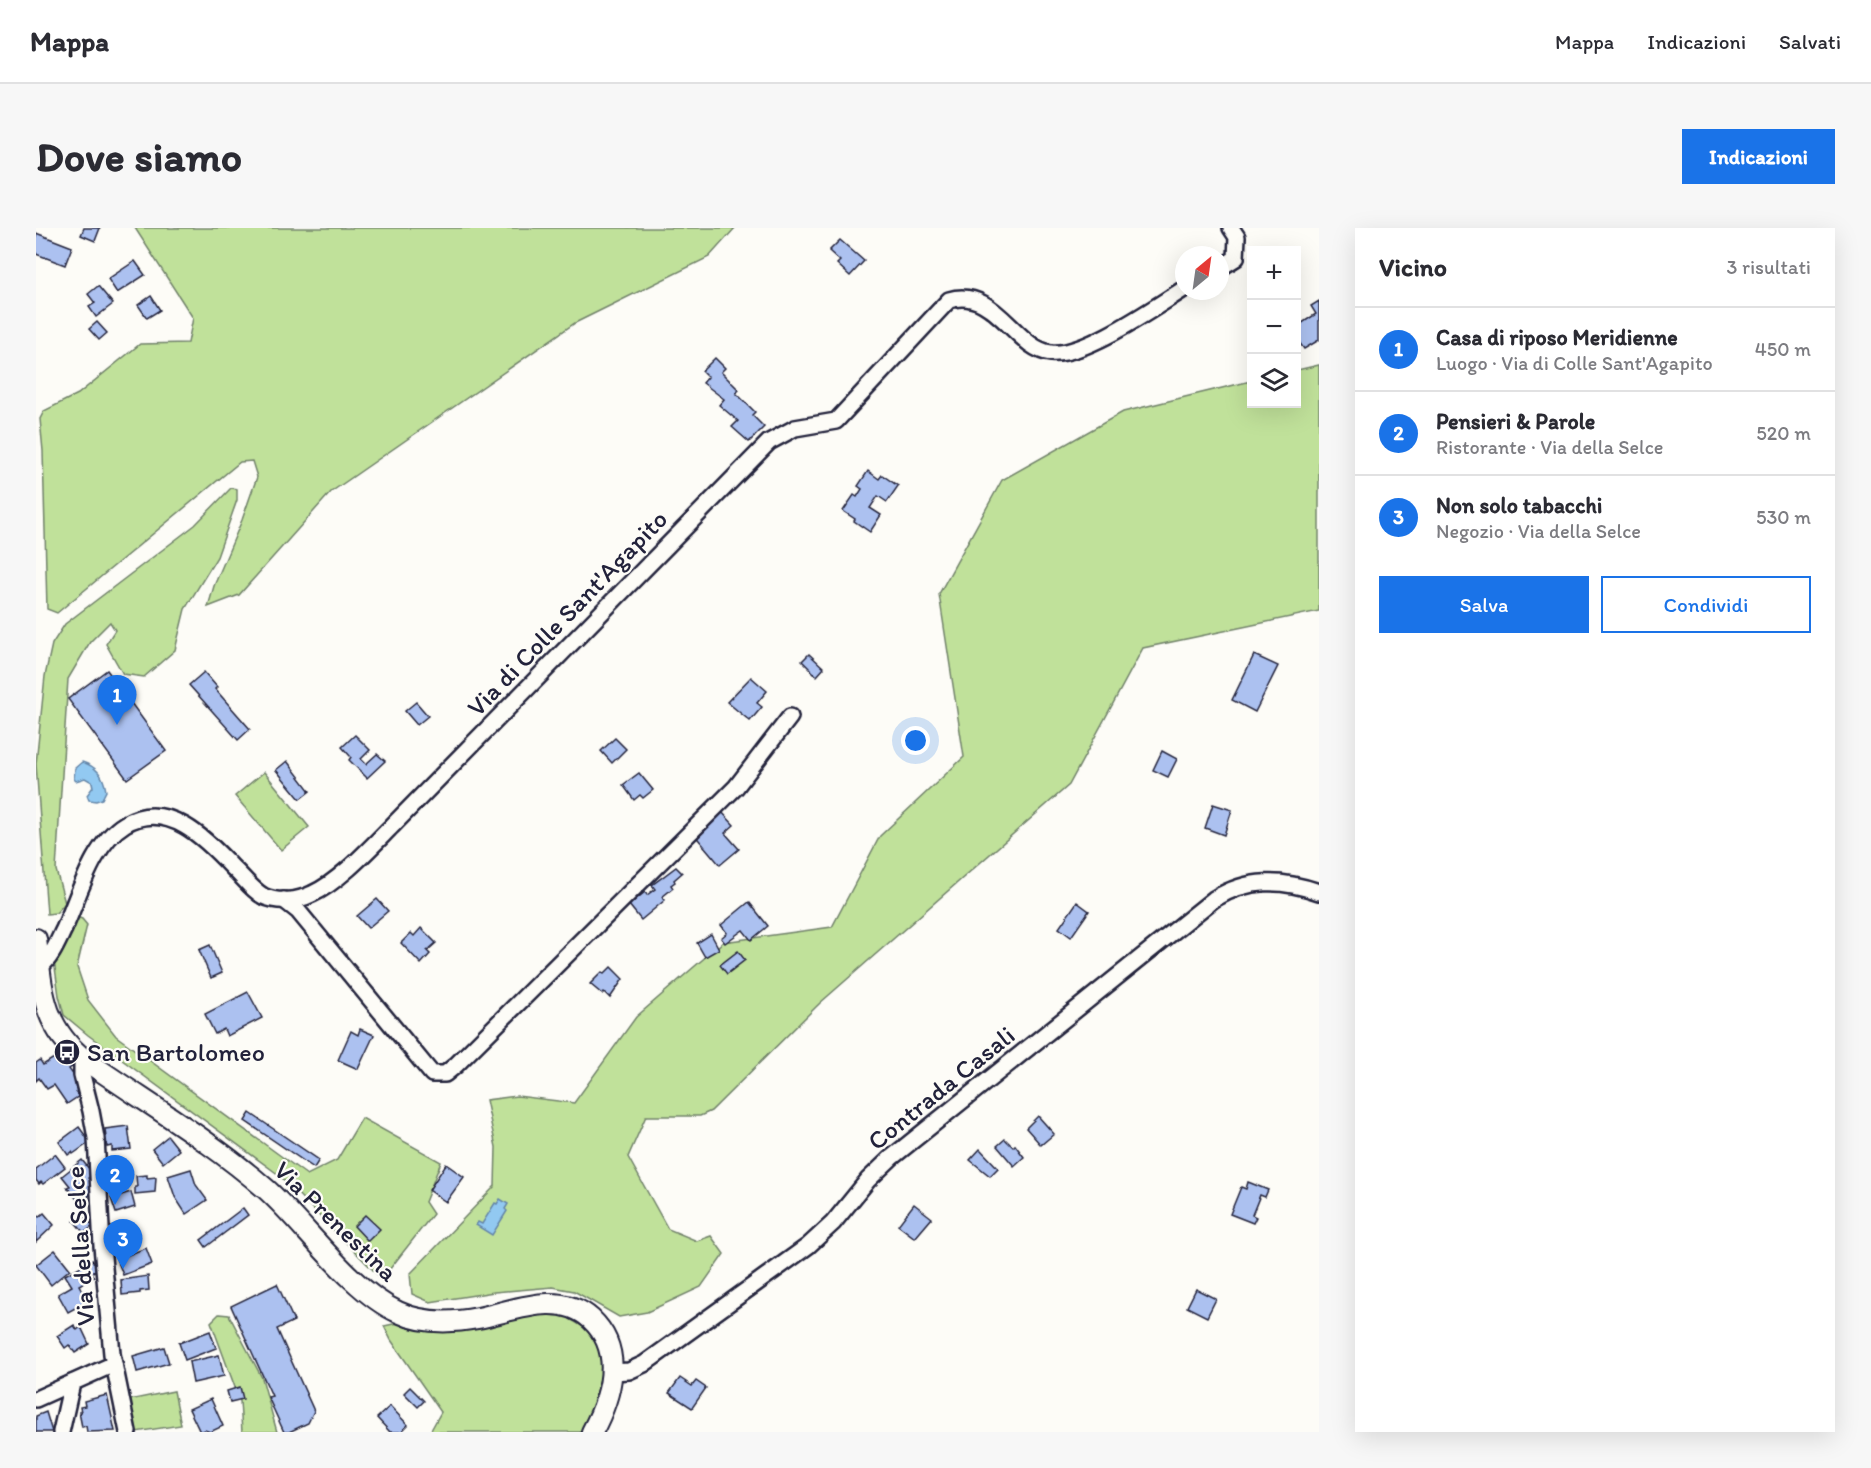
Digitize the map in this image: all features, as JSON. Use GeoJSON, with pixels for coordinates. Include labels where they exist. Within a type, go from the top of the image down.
{"type":"FeatureCollection","features":[{"type":"Feature","properties":{"kind":"main road","name":"Via Prenestina"},"geometry":{"type":"LineString","coordinates":[[36,939],[44,999],[50,1018],[63,1039],[82,1057],[243,1170],[279,1202],[356,1282],[385,1305],[417,1319],[445,1322],[552,1304],[565,1306],[585,1315],[598,1328],[608,1348],[612,1372],[608,1399],[592,1432]]}},
{"type":"Feature","properties":{"kind":"street"},"geometry":{"type":"LineString","coordinates":[[1229,262],[1236,258],[1237,237],[1231,228]]}},
{"type":"Feature","properties":{"kind":"street","name":"Via di Colle Sant'Agapito"},"geometry":{"type":"LineString","coordinates":[[284,900],[306,896],[320,890],[373,845],[769,442],[795,428],[836,421],[949,300],[961,297],[991,307],[1038,348],[1051,353],[1072,351],[1092,342],[1175,294]]}},
{"type":"Feature","properties":{"kind":"street"},"geometry":{"type":"LineString","coordinates":[[40,967],[55,948],[98,852],[121,826],[142,817],[165,818],[189,827],[260,893],[270,898],[284,900],[298,911],[432,1074],[445,1074],[736,787],[790,717]]}},
{"type":"Feature","properties":{"kind":"street","name":"Contrada Casali"},"geometry":{"type":"LineString","coordinates":[[612,1372],[629,1371],[644,1364],[800,1253],[833,1223],[864,1185],[891,1158],[1214,899],[1241,886],[1265,882],[1290,884],[1319,892]]}},
{"type":"Feature","properties":{"kind":"street","name":"Via della Selce"},"geometry":{"type":"LineString","coordinates":[[82,1057],[82,1075],[96,1138],[102,1246],[114,1364],[128,1432]]}},
{"type":"Feature","properties":{"kind":"street"},"geometry":{"type":"LineString","coordinates":[[36,1399],[114,1364]]}},
{"type":"Feature","properties":{"kind":"street"},"geometry":{"type":"LineString","coordinates":[[61,1432],[72,1383]]}},
{"type":"Feature","properties":{"kind":"green space"},"geometry":{"type":"Polygon","coordinates":[[[135,228],[735,228],[709,257],[575,323],[331,492],[239,595],[208,607],[257,477],[252,461],[240,462],[57,613],[47,609],[43,451],[40,419],[44,411],[78,394],[140,344],[188,343],[193,318],[135,228]]]}},
{"type":"Feature","properties":{"kind":"green space"},"geometry":{"type":"Polygon","coordinates":[[[1319,365],[1319,611],[1143,648],[1069,785],[820,1003],[711,1111],[700,1116],[646,1116],[628,1157],[668,1229],[697,1241],[711,1236],[724,1254],[701,1287],[647,1312],[619,1317],[574,1291],[553,1287],[494,1292],[430,1302],[412,1294],[410,1274],[495,1186],[496,1147],[486,1100],[517,1096],[574,1103],[636,1017],[723,942],[832,927],[880,836],[964,757],[939,594],[1002,480],[1123,412],[1247,382],[1247,408],[1301,408],[1301,369],[1319,365]]]}},
{"type":"Feature","properties":{"kind":"green space"},"geometry":{"type":"Polygon","coordinates":[[[231,488],[237,489],[237,500],[217,557],[185,609],[175,650],[144,677],[123,674],[106,644],[115,630],[110,622],[90,642],[68,679],[56,870],[65,903],[56,913],[47,914],[36,764],[45,676],[52,644],[65,624],[195,525],[231,488]]]}},
{"type":"Feature","properties":{"kind":"green space"},"geometry":{"type":"Polygon","coordinates":[[[264,772],[309,827],[281,850],[235,796],[264,772]]]}},
{"type":"Feature","properties":{"kind":"green space"},"geometry":{"type":"Polygon","coordinates":[[[74,916],[82,919],[87,925],[77,967],[88,1000],[116,1036],[307,1175],[337,1160],[362,1118],[441,1162],[425,1202],[433,1214],[382,1279],[279,1175],[64,1015],[51,939],[54,932],[74,916]]]}},
{"type":"Feature","properties":{"kind":"green space"},"geometry":{"type":"Polygon","coordinates":[[[545,1312],[558,1312],[587,1329],[599,1341],[612,1383],[582,1432],[430,1432],[441,1412],[391,1340],[384,1326],[398,1323],[454,1329],[545,1312]]]}},
{"type":"Feature","properties":{"kind":"green space"},"geometry":{"type":"Polygon","coordinates":[[[219,1314],[229,1315],[262,1378],[277,1432],[242,1432],[240,1401],[211,1322],[219,1314]]]}},
{"type":"Feature","properties":{"kind":"green space"},"geometry":{"type":"Polygon","coordinates":[[[174,1391],[181,1425],[136,1432],[129,1400],[174,1391]]]}},
{"type":"Feature","properties":{"kind":"water"},"geometry":{"type":"Polygon","coordinates":[[[82,762],[95,769],[101,777],[106,791],[102,799],[89,800],[87,795],[93,787],[92,782],[85,778],[76,781],[74,779],[75,768],[82,762]]]}},
{"type":"Feature","properties":{"kind":"water"},"geometry":{"type":"Polygon","coordinates":[[[500,1199],[508,1204],[505,1209],[507,1211],[492,1235],[476,1225],[478,1222],[482,1224],[500,1199]]]}},
{"type":"Feature","properties":{"kind":"building"},"geometry":{"type":"Polygon","coordinates":[[[84,228],[100,228],[95,241],[81,235],[84,228]]]}},
{"type":"Feature","properties":{"kind":"building"},"geometry":{"type":"Polygon","coordinates":[[[36,233],[72,247],[65,265],[36,254],[36,233]]]}},
{"type":"Feature","properties":{"kind":"building"},"geometry":{"type":"Polygon","coordinates":[[[840,240],[864,261],[850,276],[837,264],[840,261],[829,251],[840,240]]]}},
{"type":"Feature","properties":{"kind":"building"},"geometry":{"type":"Polygon","coordinates":[[[135,261],[145,275],[117,293],[108,279],[135,261]]]}},
{"type":"Feature","properties":{"kind":"building"},"geometry":{"type":"Polygon","coordinates":[[[98,286],[113,304],[96,317],[89,307],[95,303],[88,294],[98,286]]]}},
{"type":"Feature","properties":{"kind":"building"},"geometry":{"type":"Polygon","coordinates":[[[151,296],[160,310],[147,318],[138,305],[151,296]]]}},
{"type":"Feature","properties":{"kind":"building"},"geometry":{"type":"Polygon","coordinates":[[[1319,301],[1319,340],[1304,349],[1301,345],[1301,324],[1316,314],[1311,306],[1319,301]]]}},
{"type":"Feature","properties":{"kind":"building"},"geometry":{"type":"Polygon","coordinates":[[[97,322],[107,333],[99,340],[89,329],[97,322]]]}},
{"type":"Feature","properties":{"kind":"building"},"geometry":{"type":"Polygon","coordinates":[[[715,358],[725,368],[721,372],[739,390],[736,393],[755,412],[752,415],[764,427],[749,442],[732,427],[738,421],[719,405],[724,399],[703,383],[708,377],[702,371],[715,358]]]}},
{"type":"Feature","properties":{"kind":"building"},"geometry":{"type":"Polygon","coordinates":[[[868,471],[879,479],[882,475],[898,486],[887,502],[878,496],[870,508],[881,515],[870,532],[843,511],[854,495],[857,497],[862,489],[858,486],[868,471]]]}},
{"type":"Feature","properties":{"kind":"building"},"geometry":{"type":"Polygon","coordinates":[[[809,654],[824,668],[817,676],[802,661],[809,654]]]}},
{"type":"Feature","properties":{"kind":"building"},"geometry":{"type":"Polygon","coordinates":[[[1254,655],[1278,666],[1255,712],[1232,700],[1254,655]]]}},
{"type":"Feature","properties":{"kind":"building"},"geometry":{"type":"Polygon","coordinates":[[[107,670],[166,751],[127,779],[68,699],[107,670]]]}},
{"type":"Feature","properties":{"kind":"building"},"geometry":{"type":"Polygon","coordinates":[[[204,672],[217,687],[215,689],[250,729],[238,740],[189,685],[204,672]]]}},
{"type":"Feature","properties":{"kind":"building"},"geometry":{"type":"Polygon","coordinates":[[[751,677],[767,691],[757,703],[762,707],[750,721],[727,702],[751,677]]]}},
{"type":"Feature","properties":{"kind":"building"},"geometry":{"type":"Polygon","coordinates":[[[416,702],[428,716],[417,725],[405,711],[416,702]]]}},
{"type":"Feature","properties":{"kind":"building"},"geometry":{"type":"Polygon","coordinates":[[[355,735],[370,750],[361,759],[366,764],[377,754],[385,761],[367,778],[349,760],[351,757],[342,747],[355,735]]]}},
{"type":"Feature","properties":{"kind":"building"},"geometry":{"type":"Polygon","coordinates":[[[615,738],[626,749],[612,763],[601,751],[615,738]]]}},
{"type":"Feature","properties":{"kind":"building"},"geometry":{"type":"Polygon","coordinates":[[[1162,751],[1177,759],[1168,777],[1153,770],[1162,751]]]}},
{"type":"Feature","properties":{"kind":"building"},"geometry":{"type":"Polygon","coordinates":[[[287,761],[310,791],[300,799],[276,770],[287,761]]]}},
{"type":"Feature","properties":{"kind":"building"},"geometry":{"type":"Polygon","coordinates":[[[639,773],[653,790],[643,798],[640,795],[634,800],[623,785],[639,773]]]}},
{"type":"Feature","properties":{"kind":"building"},"geometry":{"type":"Polygon","coordinates":[[[1213,804],[1232,810],[1224,835],[1205,828],[1213,804]]]}},
{"type":"Feature","properties":{"kind":"building"},"geometry":{"type":"Polygon","coordinates":[[[720,810],[734,825],[725,833],[739,849],[720,865],[693,833],[720,810]]]}},
{"type":"Feature","properties":{"kind":"building"},"geometry":{"type":"Polygon","coordinates":[[[676,867],[682,873],[671,885],[673,888],[662,897],[665,900],[641,920],[629,905],[645,892],[647,895],[655,889],[652,885],[676,867]]]}},
{"type":"Feature","properties":{"kind":"building"},"geometry":{"type":"Polygon","coordinates":[[[377,899],[388,911],[368,928],[357,916],[377,899]]]}},
{"type":"Feature","properties":{"kind":"building"},"geometry":{"type":"Polygon","coordinates":[[[749,902],[768,926],[751,940],[743,930],[725,943],[721,938],[727,933],[721,925],[749,902]]]}},
{"type":"Feature","properties":{"kind":"building"},"geometry":{"type":"Polygon","coordinates":[[[1077,902],[1089,911],[1071,937],[1059,928],[1077,902]]]}},
{"type":"Feature","properties":{"kind":"building"},"geometry":{"type":"Polygon","coordinates":[[[421,928],[436,943],[427,951],[430,954],[421,964],[401,943],[411,933],[414,936],[421,928]]]}},
{"type":"Feature","properties":{"kind":"building"},"geometry":{"type":"Polygon","coordinates":[[[711,934],[719,949],[705,957],[697,943],[711,934]]]}},
{"type":"Feature","properties":{"kind":"building"},"geometry":{"type":"Polygon","coordinates":[[[210,945],[222,973],[211,978],[199,950],[210,945]]]}},
{"type":"Feature","properties":{"kind":"building"},"geometry":{"type":"Polygon","coordinates":[[[738,951],[745,960],[727,974],[720,965],[738,951]]]}},
{"type":"Feature","properties":{"kind":"building"},"geometry":{"type":"Polygon","coordinates":[[[611,967],[623,979],[610,998],[590,984],[611,967]]]}},
{"type":"Feature","properties":{"kind":"building"},"geometry":{"type":"Polygon","coordinates":[[[248,992],[262,1018],[227,1036],[224,1029],[215,1034],[205,1014],[248,992]]]}},
{"type":"Feature","properties":{"kind":"building"},"geometry":{"type":"Polygon","coordinates":[[[360,1029],[374,1035],[358,1069],[338,1060],[351,1031],[358,1035],[360,1029]]]}},
{"type":"Feature","properties":{"kind":"building"},"geometry":{"type":"Polygon","coordinates":[[[62,1053],[72,1067],[69,1069],[82,1087],[76,1092],[79,1096],[67,1104],[54,1085],[47,1089],[39,1078],[36,1081],[36,1063],[40,1060],[43,1065],[62,1053]]]}},
{"type":"Feature","properties":{"kind":"building"},"geometry":{"type":"Polygon","coordinates":[[[250,1113],[319,1160],[314,1168],[245,1121],[250,1113]]]}},
{"type":"Feature","properties":{"kind":"building"},"geometry":{"type":"Polygon","coordinates":[[[1038,1116],[1054,1134],[1041,1145],[1026,1128],[1038,1116]]]}},
{"type":"Feature","properties":{"kind":"building"},"geometry":{"type":"Polygon","coordinates":[[[128,1126],[131,1149],[112,1151],[112,1146],[107,1147],[105,1129],[128,1126]]]}},
{"type":"Feature","properties":{"kind":"building"},"geometry":{"type":"Polygon","coordinates":[[[79,1127],[90,1142],[68,1155],[59,1142],[79,1127]]]}},
{"type":"Feature","properties":{"kind":"building"},"geometry":{"type":"Polygon","coordinates":[[[168,1136],[179,1150],[163,1163],[152,1149],[168,1136]]]}},
{"type":"Feature","properties":{"kind":"building"},"geometry":{"type":"Polygon","coordinates":[[[1005,1139],[1013,1147],[1015,1145],[1024,1157],[1014,1166],[997,1146],[1005,1139]]]}},
{"type":"Feature","properties":{"kind":"building"},"geometry":{"type":"Polygon","coordinates":[[[980,1149],[998,1168],[990,1176],[970,1160],[980,1149]]]}},
{"type":"Feature","properties":{"kind":"building"},"geometry":{"type":"Polygon","coordinates":[[[55,1154],[65,1167],[43,1184],[41,1182],[39,1184],[36,1180],[36,1169],[55,1154]]]}},
{"type":"Feature","properties":{"kind":"building"},"geometry":{"type":"Polygon","coordinates":[[[82,1160],[93,1174],[88,1178],[95,1185],[90,1190],[92,1193],[80,1203],[67,1187],[70,1186],[62,1176],[82,1160]]]}},
{"type":"Feature","properties":{"kind":"building"},"geometry":{"type":"Polygon","coordinates":[[[446,1164],[464,1177],[446,1202],[429,1190],[446,1164]]]}},
{"type":"Feature","properties":{"kind":"building"},"geometry":{"type":"Polygon","coordinates":[[[191,1169],[196,1185],[207,1200],[186,1214],[175,1197],[168,1176],[191,1169]]]}},
{"type":"Feature","properties":{"kind":"building"},"geometry":{"type":"Polygon","coordinates":[[[147,1175],[147,1178],[156,1177],[155,1192],[135,1194],[136,1176],[147,1175]]]}},
{"type":"Feature","properties":{"kind":"building"},"geometry":{"type":"Polygon","coordinates":[[[1248,1182],[1268,1190],[1265,1197],[1260,1195],[1252,1215],[1256,1217],[1253,1223],[1230,1214],[1241,1187],[1246,1189],[1248,1182]]]}},
{"type":"Feature","properties":{"kind":"building"},"geometry":{"type":"Polygon","coordinates":[[[131,1192],[135,1207],[116,1213],[111,1198],[131,1192]]]}},
{"type":"Feature","properties":{"kind":"building"},"geometry":{"type":"Polygon","coordinates":[[[914,1204],[932,1218],[915,1238],[898,1225],[914,1204]]]}},
{"type":"Feature","properties":{"kind":"building"},"geometry":{"type":"Polygon","coordinates":[[[243,1208],[248,1215],[206,1247],[201,1240],[243,1208]]]}},
{"type":"Feature","properties":{"kind":"building"},"geometry":{"type":"Polygon","coordinates":[[[44,1213],[54,1225],[36,1242],[36,1214],[39,1217],[44,1213]]]}},
{"type":"Feature","properties":{"kind":"building"},"geometry":{"type":"Polygon","coordinates":[[[82,1214],[93,1226],[84,1233],[74,1221],[82,1214]]]}},
{"type":"Feature","properties":{"kind":"building"},"geometry":{"type":"Polygon","coordinates":[[[365,1215],[380,1229],[368,1241],[354,1226],[365,1215]]]}},
{"type":"Feature","properties":{"kind":"building"},"geometry":{"type":"Polygon","coordinates":[[[133,1229],[135,1246],[129,1247],[129,1250],[116,1251],[114,1231],[133,1229]]]}},
{"type":"Feature","properties":{"kind":"building"},"geometry":{"type":"Polygon","coordinates":[[[146,1248],[152,1264],[123,1275],[117,1259],[146,1248]]]}},
{"type":"Feature","properties":{"kind":"building"},"geometry":{"type":"Polygon","coordinates":[[[55,1250],[70,1269],[51,1285],[36,1265],[55,1250]]]}},
{"type":"Feature","properties":{"kind":"building"},"geometry":{"type":"Polygon","coordinates":[[[92,1260],[98,1269],[91,1273],[94,1277],[79,1285],[88,1301],[68,1312],[58,1294],[72,1286],[65,1275],[92,1260]]]}},
{"type":"Feature","properties":{"kind":"building"},"geometry":{"type":"Polygon","coordinates":[[[148,1276],[149,1290],[122,1295],[121,1280],[148,1276]]]}},
{"type":"Feature","properties":{"kind":"building"},"geometry":{"type":"Polygon","coordinates":[[[277,1284],[294,1321],[277,1329],[314,1411],[308,1423],[289,1432],[284,1432],[268,1397],[272,1396],[231,1306],[277,1284]]]}},
{"type":"Feature","properties":{"kind":"building"},"geometry":{"type":"Polygon","coordinates":[[[1196,1289],[1216,1299],[1207,1317],[1187,1307],[1196,1289]]]}},
{"type":"Feature","properties":{"kind":"building"},"geometry":{"type":"Polygon","coordinates":[[[74,1325],[77,1330],[81,1327],[89,1344],[75,1353],[69,1345],[65,1348],[57,1336],[74,1325]]]}},
{"type":"Feature","properties":{"kind":"building"},"geometry":{"type":"Polygon","coordinates":[[[210,1331],[216,1348],[185,1360],[179,1343],[210,1331]]]}},
{"type":"Feature","properties":{"kind":"building"},"geometry":{"type":"Polygon","coordinates":[[[164,1347],[169,1363],[137,1372],[133,1356],[164,1347]]]}},
{"type":"Feature","properties":{"kind":"building"},"geometry":{"type":"Polygon","coordinates":[[[219,1355],[224,1376],[193,1383],[189,1362],[219,1355]]]}},
{"type":"Feature","properties":{"kind":"building"},"geometry":{"type":"Polygon","coordinates":[[[680,1378],[692,1386],[696,1381],[706,1388],[692,1408],[669,1393],[680,1378]]]}},
{"type":"Feature","properties":{"kind":"building"},"geometry":{"type":"Polygon","coordinates":[[[240,1387],[243,1399],[230,1402],[227,1391],[240,1387]]]}},
{"type":"Feature","properties":{"kind":"building"},"geometry":{"type":"Polygon","coordinates":[[[410,1387],[424,1401],[418,1407],[404,1393],[410,1387]]]}},
{"type":"Feature","properties":{"kind":"building"},"geometry":{"type":"Polygon","coordinates":[[[107,1395],[115,1431],[87,1432],[86,1426],[82,1427],[80,1407],[85,1406],[84,1401],[107,1395]]]}},
{"type":"Feature","properties":{"kind":"building"},"geometry":{"type":"Polygon","coordinates":[[[211,1399],[223,1426],[210,1432],[205,1430],[200,1432],[189,1409],[211,1399]]]}},
{"type":"Feature","properties":{"kind":"building"},"geometry":{"type":"Polygon","coordinates":[[[390,1406],[408,1425],[401,1432],[390,1432],[377,1418],[390,1406]]]}},
{"type":"Feature","properties":{"kind":"building"},"geometry":{"type":"Polygon","coordinates":[[[46,1412],[52,1432],[36,1432],[36,1416],[46,1412]]]}},
{"type":"Feature","properties":{"kind":"place","name":"Casa di riposo Meridienne"},"geometry":{"type":"Point","coordinates":[117,725]}},
{"type":"Feature","properties":{"kind":"place","name":"San Bartolomeo"},"geometry":{"type":"Point","coordinates":[67,1052]}},
{"type":"Feature","properties":{"kind":"place","name":"Pensieri & Parole"},"geometry":{"type":"Point","coordinates":[115,1205]}},
{"type":"Feature","properties":{"kind":"place","name":"Non solo tabacchi"},"geometry":{"type":"Point","coordinates":[123,1269]}}]}
